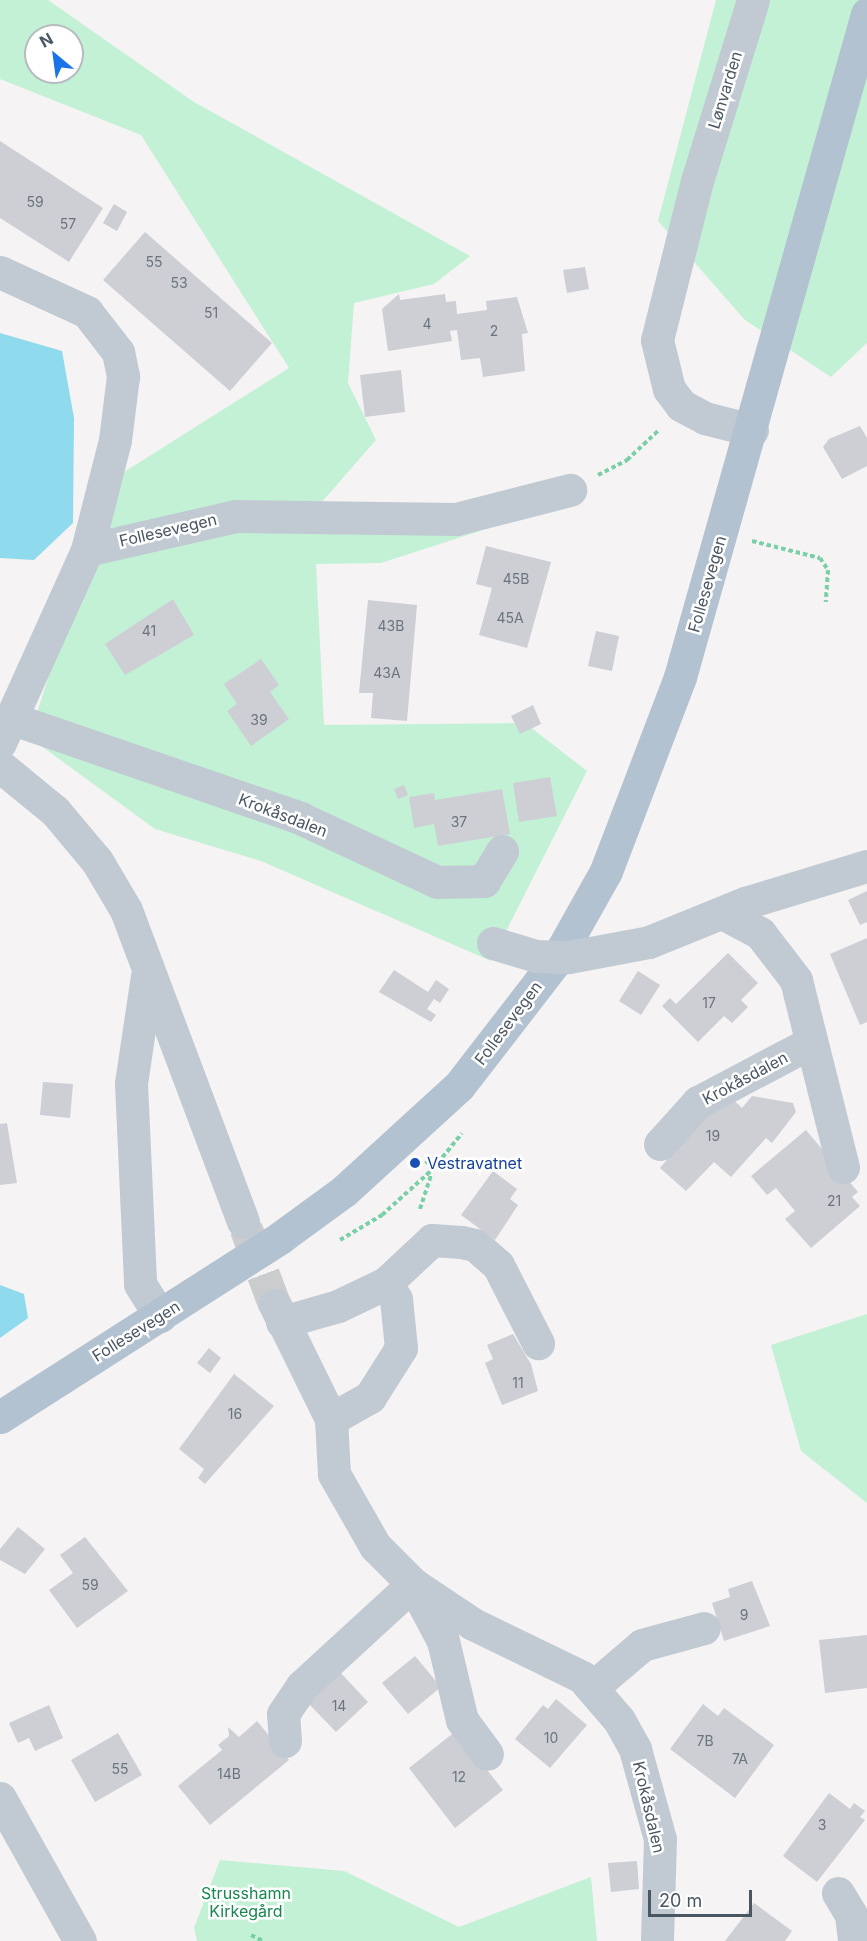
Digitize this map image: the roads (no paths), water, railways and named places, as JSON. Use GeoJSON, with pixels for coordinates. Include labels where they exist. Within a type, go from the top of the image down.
{"type":"FeatureCollection","features":[{"type":"Feature","properties":{"kind":"main road","name":"Follesevegen"},"geometry":{"type":"LineString","coordinates":[[0,1417],[281,1237],[406,1136],[459,1086],[525,1005],[606,871],[680,677],[752,430],[867,14]]}},
{"type":"Feature","properties":{"kind":"street","name":"Lønvarden"},"geometry":{"type":"LineString","coordinates":[[752,430],[705,418],[681,405],[669,389],[657,340],[697,181],[753,0]]}},
{"type":"Feature","properties":{"kind":"street","name":"Krokåsdalen"},"geometry":{"type":"LineString","coordinates":[[0,272],[87,312],[123,363],[115,440],[87,550],[6,731],[300,818],[437,882],[484,881],[502,851]]}},
{"type":"Feature","properties":{"kind":"street","name":"Follesevegen"},"geometry":{"type":"LineString","coordinates":[[87,550],[235,516],[456,519],[570,490]]}},
{"type":"Feature","properties":{"kind":"street"},"geometry":{"type":"LineString","coordinates":[[0,766],[55,811],[97,861],[138,936],[147,976],[243,1222]]}},
{"type":"Feature","properties":{"kind":"street"},"geometry":{"type":"LineString","coordinates":[[493,943],[536,956],[569,957],[649,942],[722,913],[867,866]]}},
{"type":"Feature","properties":{"kind":"street"},"geometry":{"type":"LineString","coordinates":[[722,913],[742,921],[775,949],[796,980],[843,1167]]}},
{"type":"Feature","properties":{"kind":"street"},"geometry":{"type":"LineString","coordinates":[[147,976],[131,1083],[140,1284],[160,1316]]}},
{"type":"Feature","properties":{"kind":"street","name":"Krokåsdalen"},"geometry":{"type":"LineString","coordinates":[[660,1144],[698,1102],[810,1043]]}},
{"type":"Feature","properties":{"kind":"street","name":"Krokåsdalen"},"geometry":{"type":"LineString","coordinates":[[538,1343],[498,1265],[475,1245],[432,1240],[386,1283],[338,1306],[279,1313],[331,1419],[334,1474],[349,1506],[375,1546],[413,1584],[473,1624],[594,1686],[635,1749],[646,1783],[662,1862],[657,1941]]}},
{"type":"Feature","properties":{"kind":"street"},"geometry":{"type":"LineString","coordinates":[[331,1419],[370,1397],[401,1348],[396,1299],[386,1283]]}},
{"type":"Feature","properties":{"kind":"street","name":"Krokåsdalen"},"geometry":{"type":"LineString","coordinates":[[413,1584],[443,1641],[462,1720],[486,1754]]}},
{"type":"Feature","properties":{"kind":"street"},"geometry":{"type":"LineString","coordinates":[[285,1740],[283,1714],[302,1686],[413,1584]]}},
{"type":"Feature","properties":{"kind":"street"},"geometry":{"type":"LineString","coordinates":[[594,1686],[642,1644],[704,1628]]}},
{"type":"Feature","properties":{"kind":"street"},"geometry":{"type":"LineString","coordinates":[[0,1798],[80,1941]]}},
{"type":"Feature","properties":{"kind":"street"},"geometry":{"type":"LineString","coordinates":[[838,1893],[851,1916],[854,1941]]}},
{"type":"Feature","properties":{"kind":"water"},"geometry":{"type":"Polygon","coordinates":[[[0,333],[62,351],[74,418],[73,523],[34,560],[0,558],[0,333]]]}},
{"type":"Feature","properties":{"kind":"water"},"geometry":{"type":"Polygon","coordinates":[[[0,1285],[24,1294],[28,1318],[0,1338],[0,1285]]]}},
{"type":"Feature","properties":{"kind":"tunnel"},"geometry":{"type":"LineString","coordinates":[[246,1228],[275,1305]]}},
{"type":"Feature","properties":{"kind":"place","name":"Vestravatnet"},"geometry":{"type":"Point","coordinates":[415,1163]}},
{"type":"Feature","properties":{"kind":"park label","name":"Strusshamn Kirkegård"},"geometry":{"type":"Point","coordinates":[246,1902]}}]}
